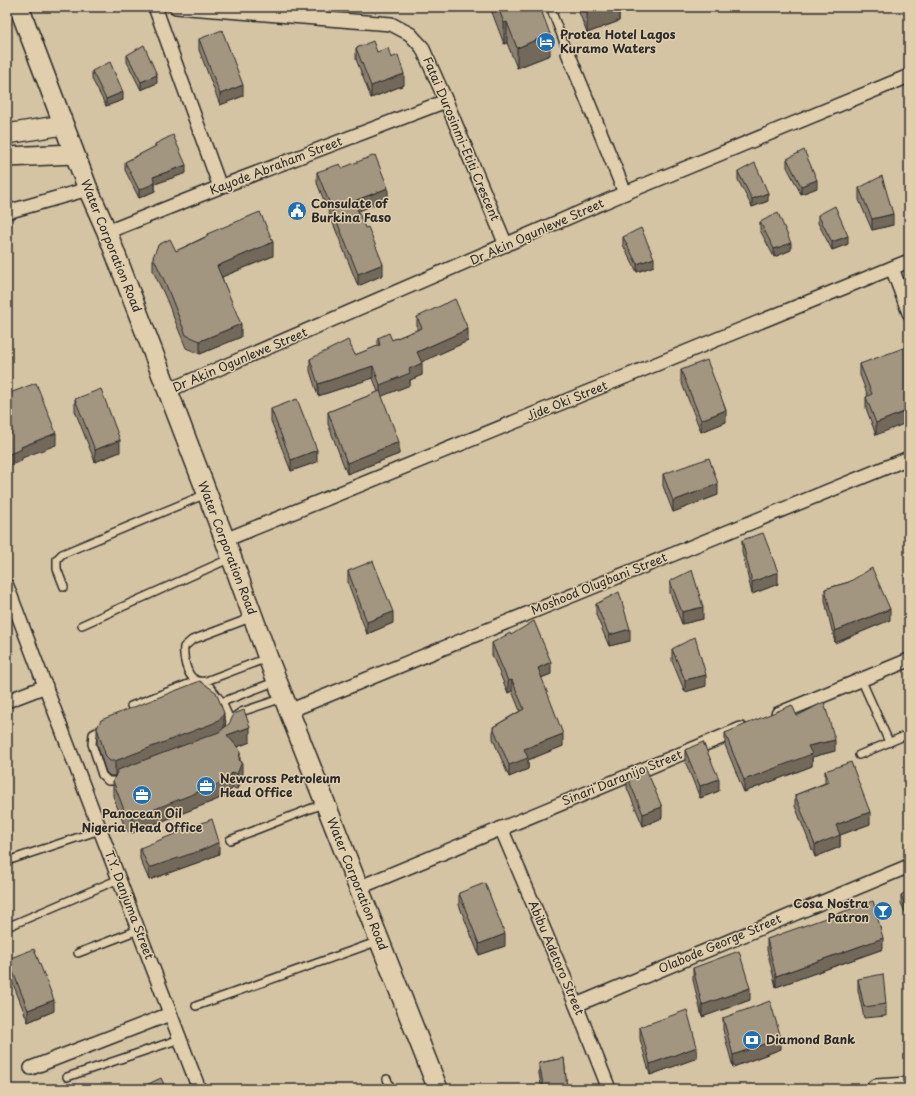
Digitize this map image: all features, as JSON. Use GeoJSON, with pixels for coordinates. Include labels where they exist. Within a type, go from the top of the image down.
{"type":"FeatureCollection","features":[{"type":"Feature","properties":{"kind":"street","name":"Water Corporation Road"},"geometry":{"type":"LineString","coordinates":[[18,7],[74,154],[107,232],[206,494],[225,540],[283,697],[438,1089]]}},
{"type":"Feature","properties":{"kind":"street"},"geometry":{"type":"LineString","coordinates":[[155,7],[220,187]]}},
{"type":"Feature","properties":{"kind":"street","name":"Fatai Durosinmi-Etiti Crescent"},"geometry":{"type":"LineString","coordinates":[[176,7],[391,24],[410,34],[422,47],[506,245]]}},
{"type":"Feature","properties":{"kind":"street"},"geometry":{"type":"LineString","coordinates":[[568,52],[625,193]]}},
{"type":"Feature","properties":{"kind":"street","name":"Dr Akin Ogunlewe Street"},"geometry":{"type":"LineString","coordinates":[[167,391],[625,193],[909,76]]}},
{"type":"Feature","properties":{"kind":"street","name":"Kayode Abraham Street"},"geometry":{"type":"LineString","coordinates":[[107,232],[220,187],[446,101]]}},
{"type":"Feature","properties":{"kind":"street"},"geometry":{"type":"LineString","coordinates":[[7,134],[63,126]]}},
{"type":"Feature","properties":{"kind":"street"},"geometry":{"type":"LineString","coordinates":[[7,156],[74,154]]}},
{"type":"Feature","properties":{"kind":"street"},"geometry":{"type":"LineString","coordinates":[[7,212],[88,189]]}},
{"type":"Feature","properties":{"kind":"street","name":"Jide Oki Street"},"geometry":{"type":"LineString","coordinates":[[225,540],[909,261]]}},
{"type":"Feature","properties":{"kind":"street"},"geometry":{"type":"LineString","coordinates":[[892,268],[909,313]]}},
{"type":"Feature","properties":{"kind":"street","name":"Moshood Olugbani Street"},"geometry":{"type":"LineString","coordinates":[[283,697],[909,458]]}},
{"type":"Feature","properties":{"kind":"street","name":"T.Y. Danjuma Street"},"geometry":{"type":"LineString","coordinates":[[7,586],[199,1089]]}},
{"type":"Feature","properties":{"kind":"street"},"geometry":{"type":"LineString","coordinates":[[766,719],[909,660]]}},
{"type":"Feature","properties":{"kind":"street"},"geometry":{"type":"LineString","coordinates":[[7,701],[46,686]]}},
{"type":"Feature","properties":{"kind":"street","name":"Sinari Daranijo Street"},"geometry":{"type":"LineString","coordinates":[[358,888],[751,725]]}},
{"type":"Feature","properties":{"kind":"street","name":"Abibu Adetoro Street"},"geometry":{"type":"LineString","coordinates":[[501,828],[576,1004],[609,1089]]}},
{"type":"Feature","properties":{"kind":"street","name":"Olabode George Street"},"geometry":{"type":"LineString","coordinates":[[576,1004],[909,866]]}},
{"type":"Feature","properties":{"kind":"street"},"geometry":{"type":"LineString","coordinates":[[31,1068],[170,1014]]}},
{"type":"Feature","properties":{"kind":"street"},"geometry":{"type":"LineString","coordinates":[[876,1089],[909,1087]]}},
{"type":"Feature","properties":{"kind":"lane"},"geometry":{"type":"LineString","coordinates":[[550,7],[568,52]]}},
{"type":"Feature","properties":{"kind":"lane"},"geometry":{"type":"LineString","coordinates":[[64,587],[57,569],[57,559],[62,554],[206,494]]}},
{"type":"Feature","properties":{"kind":"lane"},"geometry":{"type":"LineString","coordinates":[[82,625],[231,558]]}},
{"type":"Feature","properties":{"kind":"lane"},"geometry":{"type":"LineString","coordinates":[[196,681],[190,676],[183,656],[184,647],[192,640],[253,617]]}},
{"type":"Feature","properties":{"kind":"lane"},"geometry":{"type":"LineString","coordinates":[[131,706],[196,681],[206,681],[268,658]]}},
{"type":"Feature","properties":{"kind":"lane"},"geometry":{"type":"LineString","coordinates":[[861,679],[889,742]]}},
{"type":"Feature","properties":{"kind":"lane"},"geometry":{"type":"LineString","coordinates":[[195,692],[210,687],[222,702],[230,720],[229,732],[226,737]]}},
{"type":"Feature","properties":{"kind":"lane"},"geometry":{"type":"LineString","coordinates":[[222,702],[283,697]]}},
{"type":"Feature","properties":{"kind":"lane"},"geometry":{"type":"LineString","coordinates":[[230,720],[241,712],[283,697]]}},
{"type":"Feature","properties":{"kind":"lane"},"geometry":{"type":"LineString","coordinates":[[111,725],[93,734],[92,744],[102,775],[108,781],[116,781],[130,775]]}},
{"type":"Feature","properties":{"kind":"lane"},"geometry":{"type":"LineString","coordinates":[[859,755],[909,734]]}},
{"type":"Feature","properties":{"kind":"lane"},"geometry":{"type":"LineString","coordinates":[[230,840],[325,802]]}},
{"type":"Feature","properties":{"kind":"lane"},"geometry":{"type":"LineString","coordinates":[[7,861],[100,830]]}},
{"type":"Feature","properties":{"kind":"lane"},"geometry":{"type":"LineString","coordinates":[[7,927],[119,879]]}},
{"type":"Feature","properties":{"kind":"lane"},"geometry":{"type":"LineString","coordinates":[[78,953],[138,930]]}},
{"type":"Feature","properties":{"kind":"lane"},"geometry":{"type":"LineString","coordinates":[[196,1006],[380,941]]}},
{"type":"Feature","properties":{"kind":"lane"},"geometry":{"type":"LineString","coordinates":[[67,1077],[180,1039]]}},
{"type":"Feature","properties":{"kind":"lane"},"geometry":{"type":"LineString","coordinates":[[387,1079],[391,1089]]}},
{"type":"Feature","properties":{"kind":"building"},"geometry":{"type":"Polygon","coordinates":[[[498,7],[540,7],[550,34],[517,48],[507,22],[504,23],[498,7]]]}},
{"type":"Feature","properties":{"kind":"building"},"geometry":{"type":"Polygon","coordinates":[[[586,7],[596,7],[587,11],[586,7]]]}},
{"type":"Feature","properties":{"kind":"building"},"geometry":{"type":"Polygon","coordinates":[[[222,30],[243,85],[220,94],[199,39],[222,30]]]}},
{"type":"Feature","properties":{"kind":"building"},"geometry":{"type":"Polygon","coordinates":[[[373,41],[377,52],[388,48],[391,58],[398,55],[404,74],[371,86],[356,48],[373,41]]]}},
{"type":"Feature","properties":{"kind":"building"},"geometry":{"type":"Polygon","coordinates":[[[144,45],[157,75],[141,82],[127,55],[144,45]]]}},
{"type":"Feature","properties":{"kind":"building"},"geometry":{"type":"Polygon","coordinates":[[[110,62],[123,92],[106,99],[92,71],[110,62]]]}},
{"type":"Feature","properties":{"kind":"building"},"geometry":{"type":"Polygon","coordinates":[[[173,135],[186,165],[153,177],[155,183],[139,190],[125,162],[156,146],[155,144],[173,135]]]}},
{"type":"Feature","properties":{"kind":"building"},"geometry":{"type":"Polygon","coordinates":[[[804,150],[817,180],[801,186],[787,159],[804,150]]]}},
{"type":"Feature","properties":{"kind":"building"},"geometry":{"type":"Polygon","coordinates":[[[375,155],[388,188],[354,201],[365,228],[368,227],[383,264],[358,274],[317,172],[340,164],[342,168],[375,155]]]}},
{"type":"Feature","properties":{"kind":"building"},"geometry":{"type":"Polygon","coordinates":[[[755,163],[768,193],[752,199],[738,172],[755,163]]]}},
{"type":"Feature","properties":{"kind":"building"},"geometry":{"type":"Polygon","coordinates":[[[882,176],[893,214],[872,219],[859,188],[882,176]]]}},
{"type":"Feature","properties":{"kind":"building"},"geometry":{"type":"Polygon","coordinates":[[[835,206],[848,236],[832,242],[818,215],[835,206]]]}},
{"type":"Feature","properties":{"kind":"building"},"geometry":{"type":"Polygon","coordinates":[[[260,212],[273,242],[217,266],[241,324],[200,341],[186,335],[165,282],[153,257],[158,245],[170,239],[176,251],[208,236],[207,234],[260,212]]]}},
{"type":"Feature","properties":{"kind":"building"},"geometry":{"type":"Polygon","coordinates":[[[778,213],[791,243],[774,249],[760,222],[778,213]]]}},
{"type":"Feature","properties":{"kind":"building"},"geometry":{"type":"Polygon","coordinates":[[[641,228],[654,258],[637,264],[623,237],[641,228]]]}},
{"type":"Feature","properties":{"kind":"building"},"geometry":{"type":"Polygon","coordinates":[[[455,299],[468,329],[417,352],[422,363],[409,369],[410,373],[380,385],[373,366],[318,384],[310,359],[348,340],[355,355],[380,345],[378,338],[389,333],[392,340],[422,328],[417,317],[455,299]]]}},
{"type":"Feature","properties":{"kind":"building"},"geometry":{"type":"Polygon","coordinates":[[[906,347],[909,356],[909,410],[876,423],[866,397],[872,394],[860,364],[906,347]]]}},
{"type":"Feature","properties":{"kind":"building"},"geometry":{"type":"Polygon","coordinates":[[[707,360],[726,410],[701,420],[681,370],[707,360]]]}},
{"type":"Feature","properties":{"kind":"building"},"geometry":{"type":"Polygon","coordinates":[[[36,383],[56,433],[21,447],[22,449],[7,455],[7,396],[11,395],[10,393],[36,383]]]}},
{"type":"Feature","properties":{"kind":"building"},"geometry":{"type":"Polygon","coordinates":[[[101,389],[120,440],[95,450],[75,399],[101,389]]]}},
{"type":"Feature","properties":{"kind":"building"},"geometry":{"type":"Polygon","coordinates":[[[380,391],[399,442],[347,463],[328,412],[380,391]]]}},
{"type":"Feature","properties":{"kind":"building"},"geometry":{"type":"Polygon","coordinates":[[[297,399],[317,450],[291,460],[271,409],[297,399]]]}},
{"type":"Feature","properties":{"kind":"building"},"geometry":{"type":"Polygon","coordinates":[[[709,458],[718,484],[673,501],[663,474],[709,458]]]}},
{"type":"Feature","properties":{"kind":"building"},"geometry":{"type":"Polygon","coordinates":[[[763,533],[778,572],[752,582],[742,540],[763,533]]]}},
{"type":"Feature","properties":{"kind":"building"},"geometry":{"type":"Polygon","coordinates":[[[373,561],[393,612],[367,622],[348,571],[373,561]]]}},
{"type":"Feature","properties":{"kind":"building"},"geometry":{"type":"Polygon","coordinates":[[[872,568],[890,609],[835,631],[825,589],[849,582],[872,568]]]}},
{"type":"Feature","properties":{"kind":"building"},"geometry":{"type":"Polygon","coordinates":[[[692,570],[703,607],[682,612],[670,581],[692,570]]]}},
{"type":"Feature","properties":{"kind":"building"},"geometry":{"type":"Polygon","coordinates":[[[619,592],[630,629],[609,635],[596,604],[619,592]]]}},
{"type":"Feature","properties":{"kind":"building"},"geometry":{"type":"Polygon","coordinates":[[[534,621],[551,662],[538,668],[563,734],[524,749],[528,758],[509,765],[493,727],[524,709],[512,680],[508,681],[492,643],[510,633],[511,635],[534,621]]]}},
{"type":"Feature","properties":{"kind":"building"},"geometry":{"type":"Polygon","coordinates":[[[7,632],[11,642],[7,643],[7,632]]]}},
{"type":"Feature","properties":{"kind":"building"},"geometry":{"type":"Polygon","coordinates":[[[695,637],[706,675],[685,680],[672,649],[695,637]]]}},
{"type":"Feature","properties":{"kind":"building"},"geometry":{"type":"Polygon","coordinates":[[[200,681],[216,692],[224,713],[222,717],[214,723],[115,761],[110,761],[106,757],[97,728],[101,720],[200,681]]]}},
{"type":"Feature","properties":{"kind":"building"},"geometry":{"type":"Polygon","coordinates":[[[824,702],[835,740],[808,746],[812,754],[744,780],[725,733],[792,705],[797,716],[824,702]]]}},
{"type":"Feature","properties":{"kind":"building"},"geometry":{"type":"Polygon","coordinates":[[[244,710],[250,727],[227,735],[239,749],[239,760],[242,762],[237,774],[233,772],[226,779],[216,785],[132,818],[126,815],[113,781],[118,770],[219,732],[229,724],[234,714],[244,710]]]}},
{"type":"Feature","properties":{"kind":"building"},"geometry":{"type":"Polygon","coordinates":[[[703,742],[719,779],[700,786],[685,750],[703,742]]]}},
{"type":"Feature","properties":{"kind":"building"},"geometry":{"type":"Polygon","coordinates":[[[851,762],[870,812],[836,825],[840,835],[815,845],[795,795],[829,782],[825,771],[851,762]]]}},
{"type":"Feature","properties":{"kind":"building"},"geometry":{"type":"Polygon","coordinates":[[[645,766],[662,807],[643,814],[627,776],[645,766]]]}},
{"type":"Feature","properties":{"kind":"building"},"geometry":{"type":"Polygon","coordinates":[[[212,819],[219,842],[202,850],[149,868],[140,848],[212,819]]]}},
{"type":"Feature","properties":{"kind":"building"},"geometry":{"type":"Polygon","coordinates":[[[485,883],[505,934],[479,944],[459,893],[485,883]]]}},
{"type":"Feature","properties":{"kind":"building"},"geometry":{"type":"Polygon","coordinates":[[[909,891],[909,913],[901,895],[909,891]]]}},
{"type":"Feature","properties":{"kind":"building"},"geometry":{"type":"Polygon","coordinates":[[[873,901],[883,938],[776,976],[767,939],[873,901]]]}},
{"type":"Feature","properties":{"kind":"building"},"geometry":{"type":"Polygon","coordinates":[[[34,949],[54,1000],[28,1010],[8,959],[34,949]]]}},
{"type":"Feature","properties":{"kind":"building"},"geometry":{"type":"Polygon","coordinates":[[[739,951],[750,988],[702,1005],[693,968],[739,951]]]}},
{"type":"Feature","properties":{"kind":"building"},"geometry":{"type":"Polygon","coordinates":[[[883,974],[886,1004],[864,1007],[858,979],[883,974]]]}},
{"type":"Feature","properties":{"kind":"building","name":"Diamond Bank"},"geometry":{"type":"Polygon","coordinates":[[[770,1001],[781,1038],[733,1055],[723,1018],[770,1001]]]}},
{"type":"Feature","properties":{"kind":"building"},"geometry":{"type":"Polygon","coordinates":[[[687,1010],[697,1047],[650,1064],[640,1027],[687,1010]]]}},
{"type":"Feature","properties":{"kind":"building"},"geometry":{"type":"Polygon","coordinates":[[[564,1058],[567,1088],[544,1089],[539,1063],[564,1058]]]}},
{"type":"Feature","properties":{"kind":"building"},"geometry":{"type":"Polygon","coordinates":[[[161,1078],[166,1089],[138,1089],[161,1078]]]}},
{"type":"Feature","properties":{"kind":"place","name":"Protea Hotel Lagos Kuramo Waters"},"geometry":{"type":"Point","coordinates":[546,42]}},
{"type":"Feature","properties":{"kind":"place","name":"Consulate of Burkina Faso"},"geometry":{"type":"Point","coordinates":[297,211]}},
{"type":"Feature","properties":{"kind":"place","name":"Newcross Petroleum Head Office"},"geometry":{"type":"Point","coordinates":[206,786]}},
{"type":"Feature","properties":{"kind":"place","name":"Panocean Oil Nigeria Head Office"},"geometry":{"type":"Point","coordinates":[142,795]}},
{"type":"Feature","properties":{"kind":"place","name":"Cosa Nostra Patron"},"geometry":{"type":"Point","coordinates":[883,911]}},
{"type":"Feature","properties":{"kind":"place","name":"Diamond Bank"},"geometry":{"type":"Point","coordinates":[752,1040]}}]}
